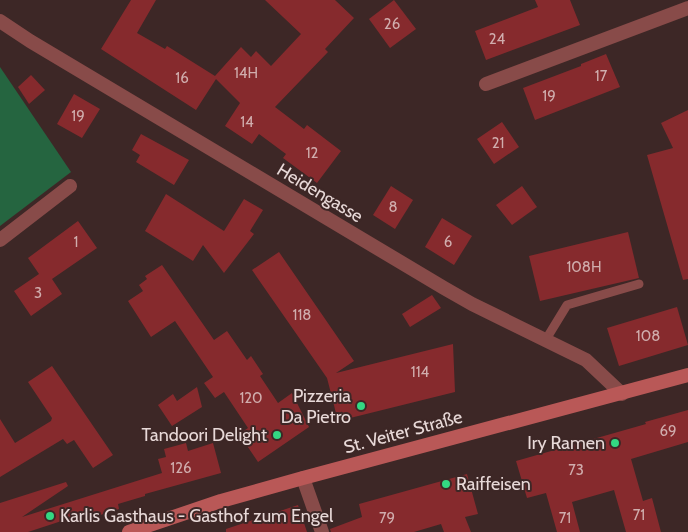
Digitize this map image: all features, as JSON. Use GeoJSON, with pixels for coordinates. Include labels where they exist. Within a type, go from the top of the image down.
{"type":"FeatureCollection","features":[{"type":"Feature","properties":{"kind":"main road","name":"St. Veiter Straße"},"geometry":{"type":"LineString","coordinates":[[129,532],[221,501],[303,478],[688,376]]}},
{"type":"Feature","properties":{"kind":"street"},"geometry":{"type":"LineString","coordinates":[[486,84],[688,8]]}},
{"type":"Feature","properties":{"kind":"street","name":"Heidengasse"},"geometry":{"type":"LineString","coordinates":[[0,20],[47,51],[472,304],[586,360],[622,394]]}},
{"type":"Feature","properties":{"kind":"street"},"geometry":{"type":"LineString","coordinates":[[0,240],[70,186]]}},
{"type":"Feature","properties":{"kind":"street"},"geometry":{"type":"LineString","coordinates":[[303,478],[322,532]]}},
{"type":"Feature","properties":{"kind":"lane"},"geometry":{"type":"LineString","coordinates":[[545,341],[567,305],[639,284]]}},
{"type":"Feature","properties":{"kind":"green space"},"geometry":{"type":"Polygon","coordinates":[[[0,67],[71,172],[0,226],[0,67]]]}},
{"type":"Feature","properties":{"kind":"building"},"geometry":{"type":"Polygon","coordinates":[[[131,0],[156,0],[137,33],[165,49],[167,46],[215,76],[241,47],[251,57],[256,51],[271,66],[301,34],[265,0],[335,0],[354,18],[325,49],[328,52],[275,107],[304,129],[307,125],[341,151],[317,183],[283,158],[286,154],[259,134],[252,144],[225,126],[240,103],[216,79],[196,110],[101,49],[131,0]]]}},
{"type":"Feature","properties":{"kind":"building"},"geometry":{"type":"Polygon","coordinates":[[[394,0],[416,29],[390,48],[369,19],[394,0]]]}},
{"type":"Feature","properties":{"kind":"building"},"geometry":{"type":"Polygon","coordinates":[[[535,0],[570,0],[580,25],[486,60],[475,31],[538,7],[535,0]]]}},
{"type":"Feature","properties":{"kind":"building"},"geometry":{"type":"Polygon","coordinates":[[[606,54],[620,87],[535,120],[523,88],[581,66],[581,64],[606,54]]]}},
{"type":"Feature","properties":{"kind":"building"},"geometry":{"type":"Polygon","coordinates":[[[31,75],[45,90],[29,104],[18,87],[31,75]]]}},
{"type":"Feature","properties":{"kind":"building"},"geometry":{"type":"Polygon","coordinates":[[[74,94],[100,109],[82,138],[57,124],[74,94]]]}},
{"type":"Feature","properties":{"kind":"building"},"geometry":{"type":"Polygon","coordinates":[[[688,110],[688,279],[683,280],[647,155],[673,148],[661,123],[688,110]]]}},
{"type":"Feature","properties":{"kind":"building"},"geometry":{"type":"Polygon","coordinates":[[[502,122],[519,147],[494,164],[477,139],[502,122]]]}},
{"type":"Feature","properties":{"kind":"building"},"geometry":{"type":"Polygon","coordinates":[[[141,134],[189,160],[174,185],[136,162],[140,155],[132,150],[141,134]]]}},
{"type":"Feature","properties":{"kind":"building"},"geometry":{"type":"Polygon","coordinates":[[[391,186],[413,200],[395,229],[373,215],[391,186]]]}},
{"type":"Feature","properties":{"kind":"building"},"geometry":{"type":"Polygon","coordinates":[[[522,186],[537,207],[512,225],[496,205],[522,186]]]}},
{"type":"Feature","properties":{"kind":"building"},"geometry":{"type":"Polygon","coordinates":[[[166,194],[224,231],[244,199],[263,210],[250,231],[254,234],[224,273],[203,245],[193,261],[145,231],[166,194]]]}},
{"type":"Feature","properties":{"kind":"building"},"geometry":{"type":"Polygon","coordinates":[[[442,218],[472,236],[454,265],[425,247],[442,218]]]}},
{"type":"Feature","properties":{"kind":"building"},"geometry":{"type":"Polygon","coordinates":[[[78,221],[97,248],[52,279],[62,294],[31,316],[14,291],[39,274],[28,258],[78,221]]]}},
{"type":"Feature","properties":{"kind":"building"},"geometry":{"type":"Polygon","coordinates":[[[628,232],[639,278],[540,301],[529,256],[628,232]]]}},
{"type":"Feature","properties":{"kind":"building"},"geometry":{"type":"Polygon","coordinates":[[[279,252],[354,361],[336,373],[453,344],[455,392],[338,421],[327,378],[252,270],[279,252]]]}},
{"type":"Feature","properties":{"kind":"building"},"geometry":{"type":"Polygon","coordinates":[[[162,265],[214,340],[227,331],[247,360],[251,356],[263,374],[260,376],[278,403],[292,393],[309,427],[258,462],[239,434],[248,428],[224,392],[215,398],[204,383],[213,377],[175,321],[151,337],[128,301],[143,291],[139,285],[147,279],[145,276],[162,265]]]}},
{"type":"Feature","properties":{"kind":"building"},"geometry":{"type":"Polygon","coordinates":[[[432,295],[441,308],[410,327],[402,314],[432,295]]]}},
{"type":"Feature","properties":{"kind":"building"},"geometry":{"type":"Polygon","coordinates":[[[677,307],[688,345],[619,366],[607,328],[677,307]]]}},
{"type":"Feature","properties":{"kind":"building"},"geometry":{"type":"Polygon","coordinates":[[[52,366],[113,455],[93,468],[74,440],[67,444],[63,439],[0,477],[0,419],[15,443],[51,421],[52,418],[28,382],[52,366]]]}},
{"type":"Feature","properties":{"kind":"building"},"geometry":{"type":"Polygon","coordinates":[[[197,387],[202,407],[172,426],[158,405],[173,394],[177,401],[197,387]]]}},
{"type":"Feature","properties":{"kind":"building"},"geometry":{"type":"Polygon","coordinates":[[[688,410],[688,442],[631,459],[643,501],[652,498],[661,532],[626,532],[614,490],[572,502],[580,532],[557,532],[546,493],[527,498],[516,461],[688,410]]]}},
{"type":"Feature","properties":{"kind":"building"},"geometry":{"type":"Polygon","coordinates":[[[186,443],[188,451],[213,443],[221,473],[145,494],[145,496],[118,504],[119,509],[94,517],[92,511],[28,532],[0,532],[0,503],[66,482],[68,486],[22,517],[162,473],[158,459],[166,457],[164,449],[186,443]]]}},
{"type":"Feature","properties":{"kind":"building"},"geometry":{"type":"Polygon","coordinates":[[[467,474],[478,514],[465,517],[471,532],[444,532],[441,524],[414,532],[331,532],[330,529],[362,517],[359,504],[467,474]]]}},
{"type":"Feature","properties":{"kind":"building"},"geometry":{"type":"Polygon","coordinates":[[[298,505],[307,532],[226,532],[226,529],[298,505]]]}},
{"type":"Feature","properties":{"kind":"place","name":"Pizzeria Da Pietro"},"geometry":{"type":"Point","coordinates":[361,406]}},
{"type":"Feature","properties":{"kind":"place","name":"Tandoori Delight"},"geometry":{"type":"Point","coordinates":[277,435]}},
{"type":"Feature","properties":{"kind":"place","name":"Iry Ramen"},"geometry":{"type":"Point","coordinates":[615,443]}},
{"type":"Feature","properties":{"kind":"place","name":"Raiffeisen"},"geometry":{"type":"Point","coordinates":[446,484]}},
{"type":"Feature","properties":{"kind":"place","name":"Karlis Gasthaus - Gasthof zum Engel"},"geometry":{"type":"Point","coordinates":[50,516]}}]}
